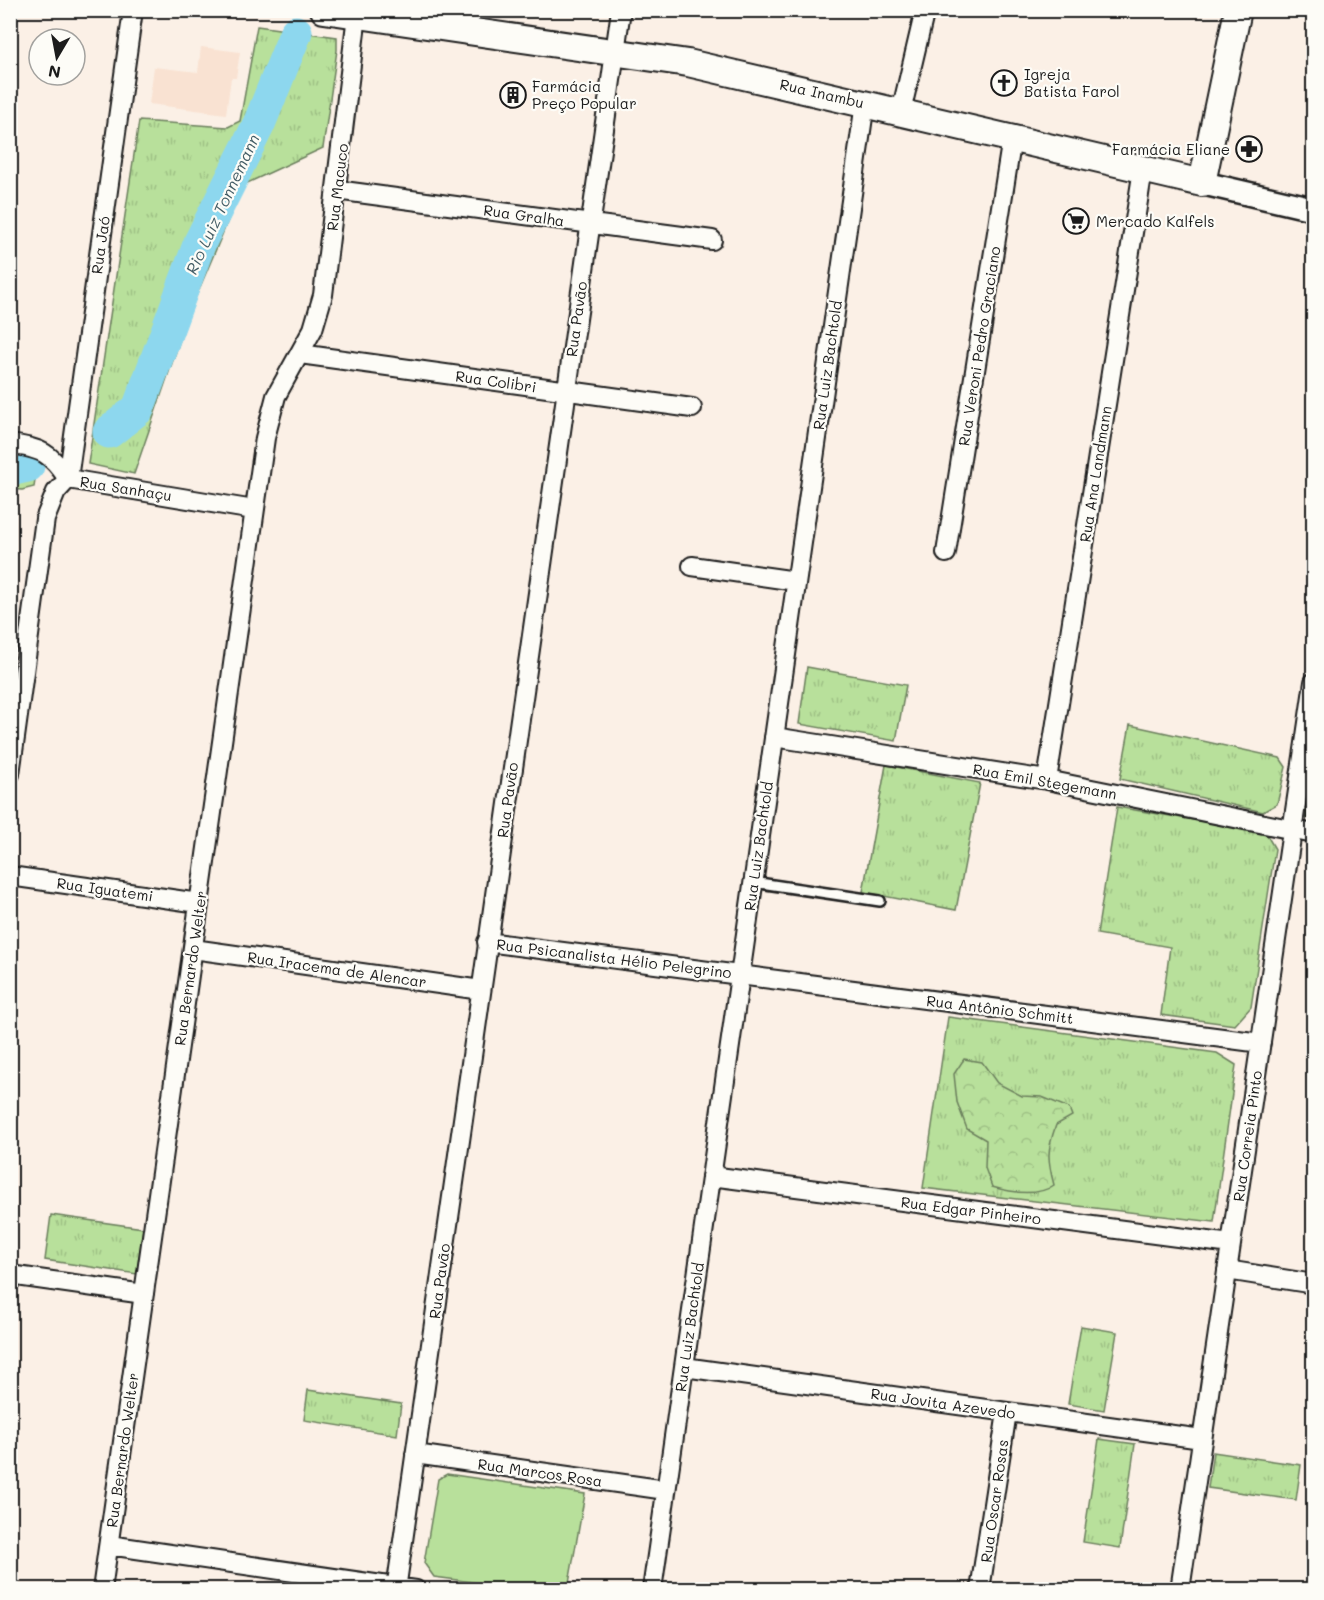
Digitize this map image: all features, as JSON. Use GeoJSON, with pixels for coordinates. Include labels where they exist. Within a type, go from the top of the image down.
{"type":"FeatureCollection","features":[{"type":"Feature","properties":{"kind":"main road","name":"Rua Inambu"},"geometry":{"type":"LineString","coordinates":[[324,10],[614,50],[734,72],[1202,183]]}},
{"type":"Feature","properties":{"kind":"main road"},"geometry":{"type":"LineString","coordinates":[[1202,183],[1238,10]]}},
{"type":"Feature","properties":{"kind":"street","name":"Rua Jaó"},"geometry":{"type":"LineString","coordinates":[[68,478],[133,10]]}},
{"type":"Feature","properties":{"kind":"street","name":"Rua Pavão"},"geometry":{"type":"LineString","coordinates":[[396,1588],[621,10]]}},
{"type":"Feature","properties":{"kind":"street"},"geometry":{"type":"LineString","coordinates":[[901,112],[925,10]]}},
{"type":"Feature","properties":{"kind":"street","name":"Rua Macuco"},"geometry":{"type":"LineString","coordinates":[[300,354],[316,321],[323,295],[357,15]]}},
{"type":"Feature","properties":{"kind":"street","name":"Rua Luiz Bachtold"},"geometry":{"type":"LineString","coordinates":[[652,1590],[865,103]]}},
{"type":"Feature","properties":{"kind":"street","name":"Rua Veroni Pedro Graciano"},"geometry":{"type":"LineString","coordinates":[[946,553],[1012,138]]}},
{"type":"Feature","properties":{"kind":"street","name":"Rua Ana Landmann"},"geometry":{"type":"LineString","coordinates":[[1047,780],[1143,169]]}},
{"type":"Feature","properties":{"kind":"street","name":"Rua Inambu"},"geometry":{"type":"LineString","coordinates":[[1202,183],[1314,209]]}},
{"type":"Feature","properties":{"kind":"street","name":"Rua Gralha"},"geometry":{"type":"LineString","coordinates":[[336,190],[712,240]]}},
{"type":"Feature","properties":{"kind":"street","name":"Rua Colibri"},"geometry":{"type":"LineString","coordinates":[[300,354],[692,408]]}},
{"type":"Feature","properties":{"kind":"street","name":"Rua Bernardo Welter"},"geometry":{"type":"LineString","coordinates":[[102,1590],[270,415],[285,378],[300,354]]}},
{"type":"Feature","properties":{"kind":"street","name":"Rua Sanhaçu"},"geometry":{"type":"LineString","coordinates":[[10,444],[47,453],[68,478],[255,510]]}},
{"type":"Feature","properties":{"kind":"street"},"geometry":{"type":"LineString","coordinates":[[10,774],[45,519],[56,492],[68,478]]}},
{"type":"Feature","properties":{"kind":"street"},"geometry":{"type":"LineString","coordinates":[[692,566],[796,581]]}},
{"type":"Feature","properties":{"kind":"street","name":"Rua Correia Pinto"},"geometry":{"type":"LineString","coordinates":[[1180,1590],[1314,682]]}},
{"type":"Feature","properties":{"kind":"street","name":"Rua Emil Stegemann"},"geometry":{"type":"LineString","coordinates":[[774,737],[1047,780],[1314,834]]}},
{"type":"Feature","properties":{"kind":"street","name":"Rua Iguatemi"},"geometry":{"type":"LineString","coordinates":[[10,876],[199,903]]}},
{"type":"Feature","properties":{"kind":"street","name":"Rua Psicanalista Hélio Pelegrino"},"geometry":{"type":"LineString","coordinates":[[487,942],[740,975]]}},
{"type":"Feature","properties":{"kind":"street","name":"Rua Iracema de Alencar"},"geometry":{"type":"LineString","coordinates":[[193,949],[480,990]]}},
{"type":"Feature","properties":{"kind":"street","name":"Rua Antônio Schmitt"},"geometry":{"type":"LineString","coordinates":[[740,975],[1261,1043]]}},
{"type":"Feature","properties":{"kind":"street","name":"Rua Edgar Pinheiro"},"geometry":{"type":"LineString","coordinates":[[711,1176],[1231,1244]]}},
{"type":"Feature","properties":{"kind":"street"},"geometry":{"type":"LineString","coordinates":[[1227,1270],[1314,1284]]}},
{"type":"Feature","properties":{"kind":"street"},"geometry":{"type":"LineString","coordinates":[[10,1275],[144,1294]]}},
{"type":"Feature","properties":{"kind":"street","name":"Rua Jovita Azevedo"},"geometry":{"type":"LineString","coordinates":[[684,1368],[1202,1439]]}},
{"type":"Feature","properties":{"kind":"street","name":"Rua Oscar Rosas"},"geometry":{"type":"LineString","coordinates":[[980,1590],[1007,1412]]}},
{"type":"Feature","properties":{"kind":"street","name":"Rua Marcos Rosa"},"geometry":{"type":"LineString","coordinates":[[415,1454],[666,1490]]}},
{"type":"Feature","properties":{"kind":"street"},"geometry":{"type":"LineString","coordinates":[[109,1545],[416,1590]]}},
{"type":"Feature","properties":{"kind":"lane"},"geometry":{"type":"LineString","coordinates":[[753,882],[880,901]]}},
{"type":"Feature","properties":{"kind":"shaded area"},"geometry":{"type":"Polygon","coordinates":[[[201,47],[240,52],[236,78],[231,78],[226,114],[149,104],[154,67],[198,72],[201,47]]]}},
{"type":"Feature","properties":{"kind":"green space"},"geometry":{"type":"Polygon","coordinates":[[[257,26],[337,37],[323,148],[243,185],[190,311],[134,474],[88,464],[139,121],[228,127],[240,121],[257,26]]]}},
{"type":"Feature","properties":{"kind":"green space"},"geometry":{"type":"Polygon","coordinates":[[[10,450],[31,454],[36,460],[11,462],[10,450]]]}},
{"type":"Feature","properties":{"kind":"green space"},"geometry":{"type":"Polygon","coordinates":[[[37,468],[34,487],[22,490],[11,489],[11,476],[37,468]]]}},
{"type":"Feature","properties":{"kind":"green space"},"geometry":{"type":"Polygon","coordinates":[[[807,667],[906,685],[896,741],[799,724],[807,667]]]}},
{"type":"Feature","properties":{"kind":"green space"},"geometry":{"type":"Polygon","coordinates":[[[1130,725],[1280,758],[1286,767],[1277,804],[1263,812],[1120,779],[1130,725]]]}},
{"type":"Feature","properties":{"kind":"green space"},"geometry":{"type":"Polygon","coordinates":[[[886,765],[980,783],[956,910],[863,892],[886,765]]]}},
{"type":"Feature","properties":{"kind":"green space"},"geometry":{"type":"Polygon","coordinates":[[[1314,766],[1313,819],[1306,818],[1314,766]]]}},
{"type":"Feature","properties":{"kind":"green space"},"geometry":{"type":"Polygon","coordinates":[[[1117,807],[1265,832],[1275,849],[1251,1007],[1235,1025],[1161,1015],[1170,947],[1097,934],[1117,807]]]}},
{"type":"Feature","properties":{"kind":"green space"},"geometry":{"type":"Polygon","coordinates":[[[948,1017],[1217,1053],[1236,1065],[1214,1222],[923,1188],[948,1017]]]}},
{"type":"Feature","properties":{"kind":"green space"},"geometry":{"type":"Polygon","coordinates":[[[964,1059],[982,1062],[997,1083],[1022,1096],[1042,1097],[1069,1108],[1072,1116],[1056,1125],[1051,1141],[1049,1161],[1054,1185],[1032,1192],[1015,1192],[992,1187],[985,1168],[986,1140],[967,1129],[957,1102],[954,1074],[964,1059]]]}},
{"type":"Feature","properties":{"kind":"green space"},"geometry":{"type":"Polygon","coordinates":[[[51,1215],[143,1228],[137,1274],[45,1260],[51,1215]]]}},
{"type":"Feature","properties":{"kind":"green space"},"geometry":{"type":"Polygon","coordinates":[[[1081,1326],[1117,1332],[1104,1410],[1068,1404],[1081,1326]]]}},
{"type":"Feature","properties":{"kind":"green space"},"geometry":{"type":"Polygon","coordinates":[[[308,1390],[401,1404],[397,1435],[304,1420],[308,1390]]]}},
{"type":"Feature","properties":{"kind":"green space"},"geometry":{"type":"Polygon","coordinates":[[[1099,1439],[1135,1444],[1120,1548],[1083,1542],[1099,1439]]]}},
{"type":"Feature","properties":{"kind":"green space"},"geometry":{"type":"Polygon","coordinates":[[[1213,1452],[1301,1465],[1296,1500],[1208,1488],[1213,1452]]]}},
{"type":"Feature","properties":{"kind":"green space"},"geometry":{"type":"Polygon","coordinates":[[[447,1474],[585,1494],[568,1589],[527,1589],[434,1577],[424,1563],[438,1479],[447,1474]]]}},
{"type":"Feature","properties":{"kind":"waterway","name":"Rio Luiz Tonnemann"},"geometry":{"type":"LineString","coordinates":[[109,432],[138,409],[200,242],[259,124],[296,32]]}},
{"type":"Feature","properties":{"kind":"waterway","name":"Rio Luiz Tonnemann"},"geometry":{"type":"LineString","coordinates":[[10,470],[28,466]]}},
{"type":"Feature","properties":{"kind":"place","name":"Igreja Batista Farol"},"geometry":{"type":"Point","coordinates":[1004,83]}},
{"type":"Feature","properties":{"kind":"place","name":"Farmácia Preço Popular"},"geometry":{"type":"Point","coordinates":[513,95]}},
{"type":"Feature","properties":{"kind":"place","name":"Farmácia Eliane"},"geometry":{"type":"Point","coordinates":[1249,149]}},
{"type":"Feature","properties":{"kind":"place","name":"Mercado Kalfels"},"geometry":{"type":"Point","coordinates":[1076,221]}}]}
